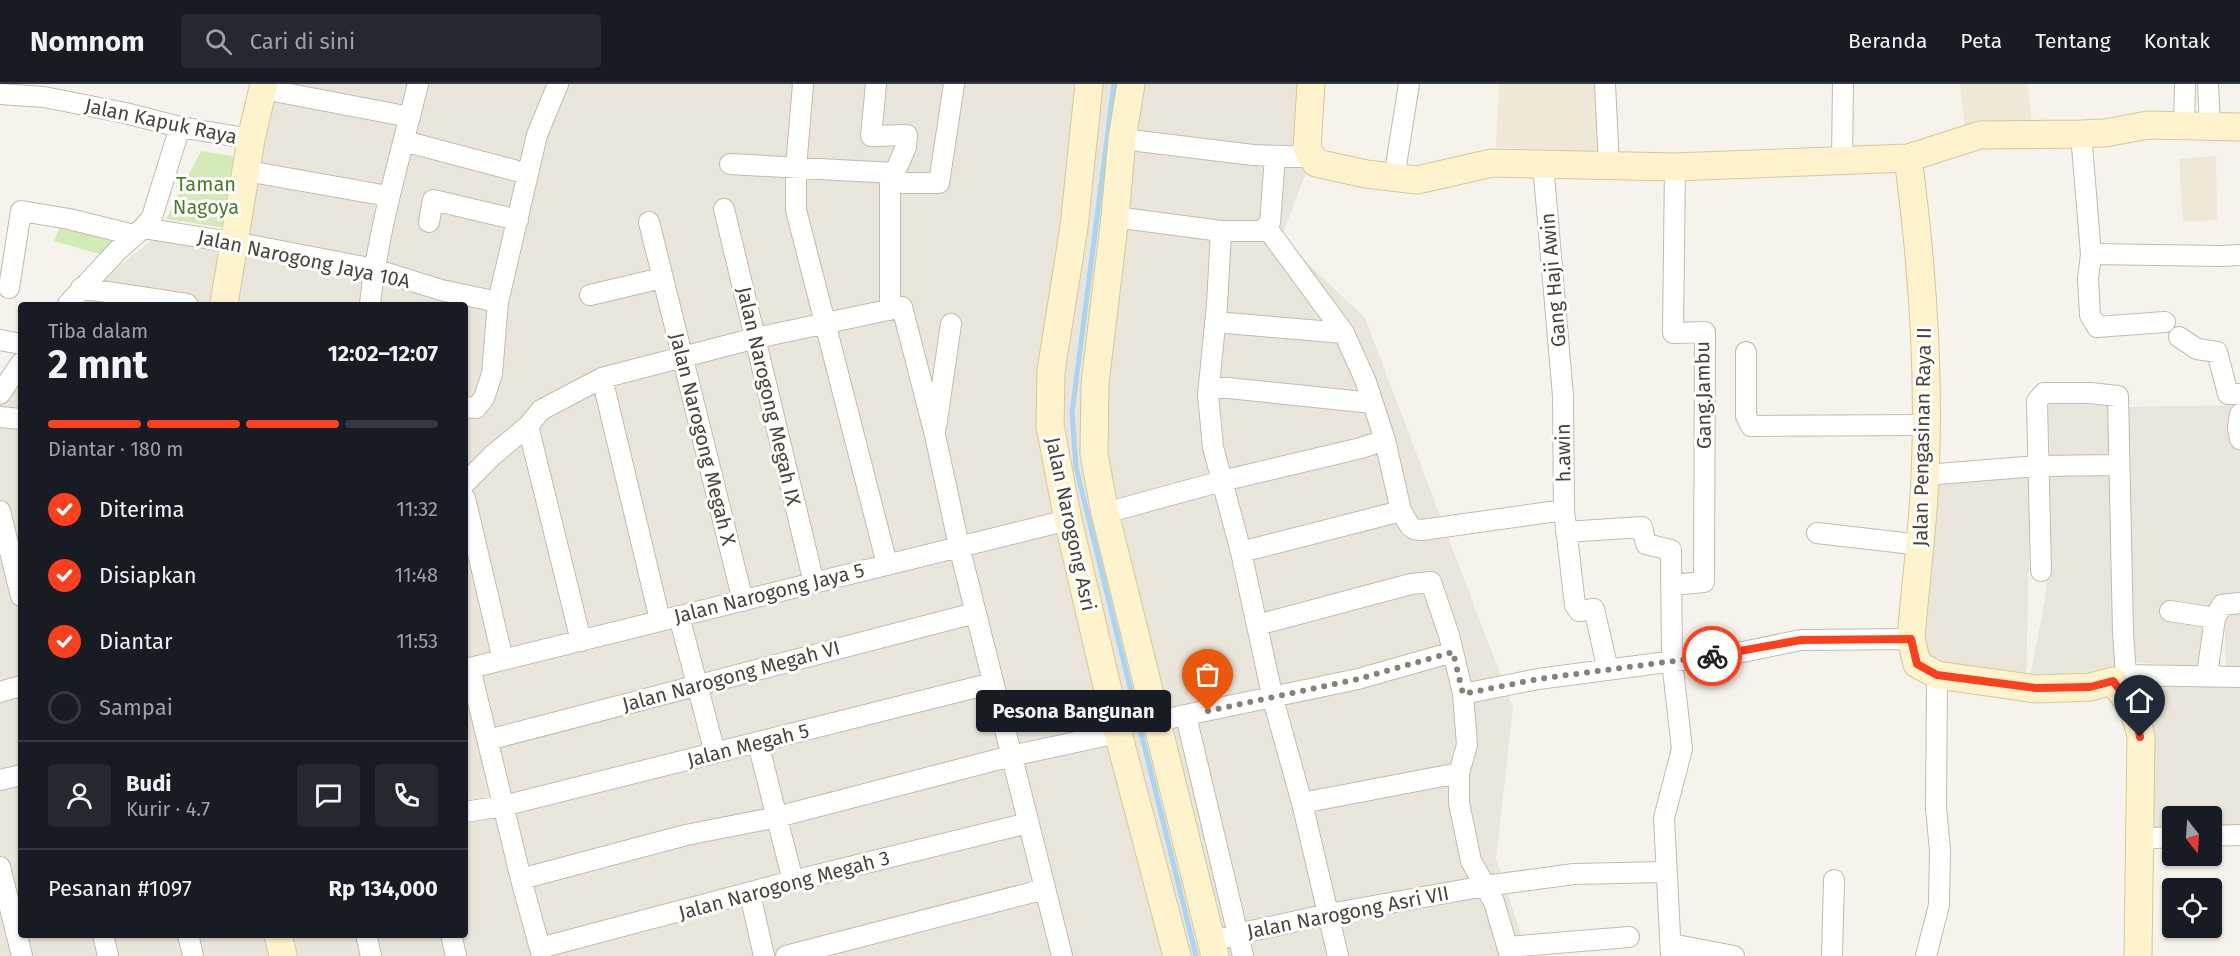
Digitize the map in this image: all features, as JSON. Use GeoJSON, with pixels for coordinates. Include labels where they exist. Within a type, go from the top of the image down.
{"type":"FeatureCollection","features":[{"type":"Feature","properties":{"kind":"street"},"geometry":{"type":"LineString","coordinates":[[370,302],[388,196],[418,84]]}},
{"type":"Feature","properties":{"kind":"street"},"geometry":{"type":"LineString","coordinates":[[468,407],[476,408],[484,398],[492,374],[498,302],[537,135],[558,84]]}},
{"type":"Feature","properties":{"kind":"street"},"geometry":{"type":"LineString","coordinates":[[803,84],[796,168],[796,210],[887,564]]}},
{"type":"Feature","properties":{"kind":"street"},"geometry":{"type":"LineString","coordinates":[[876,84],[871,136],[907,135],[906,147],[891,178],[890,310]]}},
{"type":"Feature","properties":{"kind":"street"},"geometry":{"type":"LineString","coordinates":[[730,164],[796,168],[939,183],[954,84]]}},
{"type":"Feature","properties":{"kind":"street","name":"Jalan Narogong Asri"},"geometry":{"type":"LineString","coordinates":[[1089,84],[1074,227],[1051,371],[1050,426],[1068,520],[1118,733],[1191,951]]}},
{"type":"Feature","properties":{"kind":"street","name":"Jalan Narogong Asri"},"geometry":{"type":"LineString","coordinates":[[1131,84],[1122,139],[1095,383],[1095,454],[1105,513],[1157,721],[1191,951]]}},
{"type":"Feature","properties":{"kind":"street"},"geometry":{"type":"LineString","coordinates":[[1311,84],[1307,149],[1316,163],[1366,174],[1418,180],[1492,163],[1675,167],[1908,158],[1980,135],[2105,133],[2148,125],[2240,127]]}},
{"type":"Feature","properties":{"kind":"street"},"geometry":{"type":"LineString","coordinates":[[1394,178],[1409,84]]}},
{"type":"Feature","properties":{"kind":"street"},"geometry":{"type":"LineString","coordinates":[[1605,84],[1609,166]]}},
{"type":"Feature","properties":{"kind":"street"},"geometry":{"type":"LineString","coordinates":[[1842,161],[1843,84]]}},
{"type":"Feature","properties":{"kind":"street"},"geometry":{"type":"LineString","coordinates":[[2185,84],[2197,125]]}},
{"type":"Feature","properties":{"kind":"street"},"geometry":{"type":"LineString","coordinates":[[2197,125],[2208,84]]}},
{"type":"Feature","properties":{"kind":"street"},"geometry":{"type":"LineString","coordinates":[[230,302],[233,243],[251,139],[263,87],[410,117]]}},
{"type":"Feature","properties":{"kind":"street","name":"Jalan Kapuk Raya"},"geometry":{"type":"LineString","coordinates":[[0,94],[44,97],[125,113],[180,127],[251,139]]}},
{"type":"Feature","properties":{"kind":"street"},"geometry":{"type":"LineString","coordinates":[[70,302],[152,217],[180,127]]}},
{"type":"Feature","properties":{"kind":"street"},"geometry":{"type":"LineString","coordinates":[[2081,134],[2091,254],[2088,279],[2090,315],[2097,327],[2165,322]]}},
{"type":"Feature","properties":{"kind":"street"},"geometry":{"type":"LineString","coordinates":[[1122,139],[1275,157],[1311,157]]}},
{"type":"Feature","properties":{"kind":"street"},"geometry":{"type":"LineString","coordinates":[[404,141],[528,174]]}},
{"type":"Feature","properties":{"kind":"street"},"geometry":{"type":"LineString","coordinates":[[1115,218],[1221,231],[1262,231],[1270,223],[1275,157]]}},
{"type":"Feature","properties":{"kind":"street","name":"Jalan Pengasinan Raya II"},"geometry":{"type":"LineString","coordinates":[[1908,158],[1920,247],[1926,377],[1925,475],[1921,545],[1911,639],[1917,664],[1937,675]]}},
{"type":"Feature","properties":{"kind":"street","name":"Gang Haji Awin"},"geometry":{"type":"LineString","coordinates":[[1543,164],[1563,396]]}},
{"type":"Feature","properties":{"kind":"street","name":"Gang.Jambu"},"geometry":{"type":"LineString","coordinates":[[1671,581],[1683,584],[1704,582],[1705,332],[1673,333],[1675,167]]}},
{"type":"Feature","properties":{"kind":"street"},"geometry":{"type":"LineString","coordinates":[[247,171],[388,196]]}},
{"type":"Feature","properties":{"kind":"street"},"geometry":{"type":"LineString","coordinates":[[429,222],[433,201],[518,220]]}},
{"type":"Feature","properties":{"kind":"street","name":"Jalan Narogong Megah IX"},"geometry":{"type":"LineString","coordinates":[[724,209],[814,583]]}},
{"type":"Feature","properties":{"kind":"street","name":"Jalan Narogong Jaya 10A"},"geometry":{"type":"LineString","coordinates":[[8,244],[21,211],[138,232],[233,243],[374,269],[441,290],[498,302]]}},
{"type":"Feature","properties":{"kind":"street","name":"Jalan Narogong Megah X"},"geometry":{"type":"LineString","coordinates":[[649,222],[743,601]]}},
{"type":"Feature","properties":{"kind":"street"},"geometry":{"type":"LineString","coordinates":[[1267,228],[1344,333],[1366,382],[1385,440],[1401,511],[1410,526],[1422,530],[1564,510]]}},
{"type":"Feature","properties":{"kind":"street"},"geometry":{"type":"LineString","coordinates":[[1221,231],[1209,386],[1213,447],[1241,552],[1273,699],[1302,803],[1338,956]]}},
{"type":"Feature","properties":{"kind":"street"},"geometry":{"type":"LineString","coordinates":[[8,244],[9,288]]}},
{"type":"Feature","properties":{"kind":"street"},"geometry":{"type":"LineString","coordinates":[[2091,254],[2240,255]]}},
{"type":"Feature","properties":{"kind":"street"},"geometry":{"type":"LineString","coordinates":[[590,295],[662,278]]}},
{"type":"Feature","properties":{"kind":"street"},"geometry":{"type":"LineString","coordinates":[[81,288],[173,302]]}},
{"type":"Feature","properties":{"kind":"street"},"geometry":{"type":"LineString","coordinates":[[468,480],[493,455],[528,426],[541,410],[602,378],[682,355],[902,307],[935,435],[975,613],[1062,956]]}},
{"type":"Feature","properties":{"kind":"street"},"geometry":{"type":"LineString","coordinates":[[1215,322],[1344,333]]}},
{"type":"Feature","properties":{"kind":"street"},"geometry":{"type":"LineString","coordinates":[[935,435],[951,324]]}},
{"type":"Feature","properties":{"kind":"street"},"geometry":{"type":"LineString","coordinates":[[2180,337],[2197,349],[2217,352],[2228,394],[2240,394]]}},
{"type":"Feature","properties":{"kind":"street"},"geometry":{"type":"LineString","coordinates":[[0,340],[18,343]]}},
{"type":"Feature","properties":{"kind":"street"},"geometry":{"type":"LineString","coordinates":[[1746,352],[1746,416],[1751,426],[1926,425]]}},
{"type":"Feature","properties":{"kind":"street"},"geometry":{"type":"LineString","coordinates":[[0,394],[18,367]]}},
{"type":"Feature","properties":{"kind":"street"},"geometry":{"type":"LineString","coordinates":[[602,378],[670,618],[698,684],[715,753]]}},
{"type":"Feature","properties":{"kind":"street"},"geometry":{"type":"LineString","coordinates":[[1209,386],[1373,403]]}},
{"type":"Feature","properties":{"kind":"street"},"geometry":{"type":"LineString","coordinates":[[2041,571],[2037,400],[2044,393],[2090,393],[2118,396],[2123,633],[2120,678],[2138,720],[2140,737],[2138,956]]}},
{"type":"Feature","properties":{"kind":"street","name":"h.awin"},"geometry":{"type":"LineString","coordinates":[[1563,396],[1564,510],[1575,605],[1579,611],[1594,609],[1608,670]]}},
{"type":"Feature","properties":{"kind":"street"},"geometry":{"type":"LineString","coordinates":[[2240,414],[2238,428],[2240,439]]}},
{"type":"Feature","properties":{"kind":"street"},"geometry":{"type":"LineString","coordinates":[[0,417],[18,419]]}},
{"type":"Feature","properties":{"kind":"street"},"geometry":{"type":"LineString","coordinates":[[528,426],[581,640]]}},
{"type":"Feature","properties":{"kind":"street"},"geometry":{"type":"LineString","coordinates":[[1105,513],[1385,440]]}},
{"type":"Feature","properties":{"kind":"street"},"geometry":{"type":"LineString","coordinates":[[1925,475],[2038,466],[2118,465]]}},
{"type":"Feature","properties":{"kind":"street"},"geometry":{"type":"LineString","coordinates":[[0,511],[18,584]]}},
{"type":"Feature","properties":{"kind":"street"},"geometry":{"type":"LineString","coordinates":[[468,511],[503,660]]}},
{"type":"Feature","properties":{"kind":"street"},"geometry":{"type":"LineString","coordinates":[[1241,552],[1401,511]]}},
{"type":"Feature","properties":{"kind":"street","name":"Jalan Narogong Jaya 5"},"geometry":{"type":"LineString","coordinates":[[488,740],[470,668],[1068,520]]}},
{"type":"Feature","properties":{"kind":"street"},"geometry":{"type":"LineString","coordinates":[[1566,532],[1642,527],[1646,544],[1671,550],[1672,661],[1682,749],[1664,818],[1671,950],[1734,956]]}},
{"type":"Feature","properties":{"kind":"street"},"geometry":{"type":"LineString","coordinates":[[1816,533],[1921,545]]}},
{"type":"Feature","properties":{"kind":"street"},"geometry":{"type":"LineString","coordinates":[[1257,625],[1426,581],[1431,582],[1453,652],[1463,694],[1467,745],[1459,773],[1459,803],[1471,861],[1494,902],[1508,951],[1629,937]]}},
{"type":"Feature","properties":{"kind":"street"},"geometry":{"type":"LineString","coordinates":[[2207,675],[2215,618],[2222,605],[2240,603]]}},
{"type":"Feature","properties":{"kind":"street"},"geometry":{"type":"LineString","coordinates":[[2170,611],[2215,618]]}},
{"type":"Feature","properties":{"kind":"street","name":"Jalan Narogong Megah VI"},"geometry":{"type":"LineString","coordinates":[[488,740],[975,613]]}},
{"type":"Feature","properties":{"kind":"street"},"geometry":{"type":"LineString","coordinates":[[1463,694],[1538,679],[1743,652],[1801,640],[1911,639]]}},
{"type":"Feature","properties":{"kind":"street"},"geometry":{"type":"LineString","coordinates":[[1157,721],[1273,699],[1358,679],[1453,652]]}},
{"type":"Feature","properties":{"kind":"street"},"geometry":{"type":"LineString","coordinates":[[1926,956],[1939,905],[1940,850],[1936,808],[1937,675],[2036,688],[2090,687],[2120,678],[2207,675],[2240,677]]}},
{"type":"Feature","properties":{"kind":"street","name":"Jalan Megah 5"},"geometry":{"type":"LineString","coordinates":[[468,812],[503,806],[993,683]]}},
{"type":"Feature","properties":{"kind":"street"},"geometry":{"type":"LineString","coordinates":[[0,692],[18,687]]}},
{"type":"Feature","properties":{"kind":"street"},"geometry":{"type":"LineString","coordinates":[[1186,716],[1243,956]]}},
{"type":"Feature","properties":{"kind":"street"},"geometry":{"type":"LineString","coordinates":[[521,879],[686,835],[777,816],[1011,756],[1118,733]]}},
{"type":"Feature","properties":{"kind":"street"},"geometry":{"type":"LineString","coordinates":[[488,740],[541,952]]}},
{"type":"Feature","properties":{"kind":"street"},"geometry":{"type":"LineString","coordinates":[[758,743],[793,881]]}},
{"type":"Feature","properties":{"kind":"street"},"geometry":{"type":"LineString","coordinates":[[1302,803],[1459,773]]}},
{"type":"Feature","properties":{"kind":"street"},"geometry":{"type":"LineString","coordinates":[[0,780],[18,776]]}},
{"type":"Feature","properties":{"kind":"street","name":"Jalan Narogong Megah 3"},"geometry":{"type":"LineString","coordinates":[[541,952],[793,881],[1028,823]]}},
{"type":"Feature","properties":{"kind":"street"},"geometry":{"type":"LineString","coordinates":[[2222,836],[2240,835]]}},
{"type":"Feature","properties":{"kind":"street"},"geometry":{"type":"LineString","coordinates":[[2139,839],[2162,838]]}},
{"type":"Feature","properties":{"kind":"street"},"geometry":{"type":"LineString","coordinates":[[0,867],[12,927],[22,956]]}},
{"type":"Feature","properties":{"kind":"street","name":"Jalan Narogong Asri VII"},"geometry":{"type":"LineString","coordinates":[[1191,951],[1238,934],[1329,914],[1485,886],[1574,874],[1666,872]]}},
{"type":"Feature","properties":{"kind":"street"},"geometry":{"type":"LineString","coordinates":[[1832,956],[1834,880]]}},
{"type":"Feature","properties":{"kind":"street"},"geometry":{"type":"LineString","coordinates":[[786,956],[1045,889]]}},
{"type":"Feature","properties":{"kind":"street"},"geometry":{"type":"LineString","coordinates":[[750,894],[764,956]]}},
{"type":"Feature","properties":{"kind":"street"},"geometry":{"type":"LineString","coordinates":[[104,938],[108,956]]}},
{"type":"Feature","properties":{"kind":"street"},"geometry":{"type":"LineString","coordinates":[[189,938],[193,956]]}},
{"type":"Feature","properties":{"kind":"street"},"geometry":{"type":"LineString","coordinates":[[279,938],[283,956]]}},
{"type":"Feature","properties":{"kind":"street"},"geometry":{"type":"LineString","coordinates":[[367,938],[371,956]]}},
{"type":"Feature","properties":{"kind":"street"},"geometry":{"type":"LineString","coordinates":[[452,938],[456,956]]}},
{"type":"Feature","properties":{"kind":"shaded area"},"geometry":{"type":"Polygon","coordinates":[[[261,84],[1324,84],[1316,147],[1281,238],[1365,318],[1513,708],[1496,859],[1528,956],[0,956],[0,393],[18,389],[18,938],[468,938],[468,302],[87,302],[107,275],[169,227],[233,236],[261,84]]]}},
{"type":"Feature","properties":{"kind":"shaded area"},"geometry":{"type":"Polygon","coordinates":[[[1499,84],[1599,84],[1602,156],[1496,147],[1499,84]]]}},
{"type":"Feature","properties":{"kind":"shaded area"},"geometry":{"type":"Polygon","coordinates":[[[1960,84],[2028,84],[2032,126],[1965,131],[1960,84]]]}},
{"type":"Feature","properties":{"kind":"shaded area"},"geometry":{"type":"Polygon","coordinates":[[[2216,156],[2217,220],[2183,222],[2179,159],[2216,156]]]}},
{"type":"Feature","properties":{"kind":"shaded area"},"geometry":{"type":"Polygon","coordinates":[[[2048,403],[2110,405],[2109,456],[2050,458],[2048,403]]]}},
{"type":"Feature","properties":{"kind":"shaded area"},"geometry":{"type":"Polygon","coordinates":[[[2240,405],[2240,597],[2215,598],[2196,667],[2132,662],[2125,407],[2240,405]]]}},
{"type":"Feature","properties":{"kind":"shaded area"},"geometry":{"type":"Polygon","coordinates":[[[2111,474],[2116,670],[2030,676],[2046,595],[2044,475],[2111,474]]]}},
{"type":"Feature","properties":{"kind":"shaded area"},"geometry":{"type":"Polygon","coordinates":[[[2031,477],[2026,679],[1927,664],[1920,637],[1931,480],[2031,477]]]}},
{"type":"Feature","properties":{"kind":"shaded area"},"geometry":{"type":"Polygon","coordinates":[[[2224,611],[2240,612],[2240,668],[2226,667],[2224,611]]]}},
{"type":"Feature","properties":{"kind":"shaded area"},"geometry":{"type":"Polygon","coordinates":[[[2134,684],[2240,687],[2240,825],[2222,826],[2222,806],[2162,806],[2162,829],[2150,830],[2153,754],[2134,684]]]}},
{"type":"Feature","properties":{"kind":"green space","name":"Taman Nagoya"},"geometry":{"type":"Polygon","coordinates":[[[201,151],[239,157],[226,228],[166,219],[201,151]]]}},
{"type":"Feature","properties":{"kind":"green space"},"geometry":{"type":"Polygon","coordinates":[[[62,223],[120,237],[103,255],[54,241],[62,223]]]}},
{"type":"Feature","properties":{"kind":"waterway"},"geometry":{"type":"LineString","coordinates":[[1114,84],[1072,413],[1076,467],[1196,956]]}},
{"type":"Feature","properties":{"kind":"way so far"},"geometry":{"type":"LineString","coordinates":[[1208,711],[1273,699],[1358,679],[1453,652],[1463,694],[1538,679],[1712,656]]}},
{"type":"Feature","properties":{"kind":"place","name":"Pesona Bangunan"},"geometry":{"type":"Point","coordinates":[1208,711]}},
{"type":"Feature","properties":{"kind":"route"},"geometry":{"type":"LineString","coordinates":[[1712,656],[1801,640],[1911,639],[1917,664],[1937,675],[2036,688],[2090,687],[2113,681],[2130,703],[2138,720],[2140,737]]}}]}
